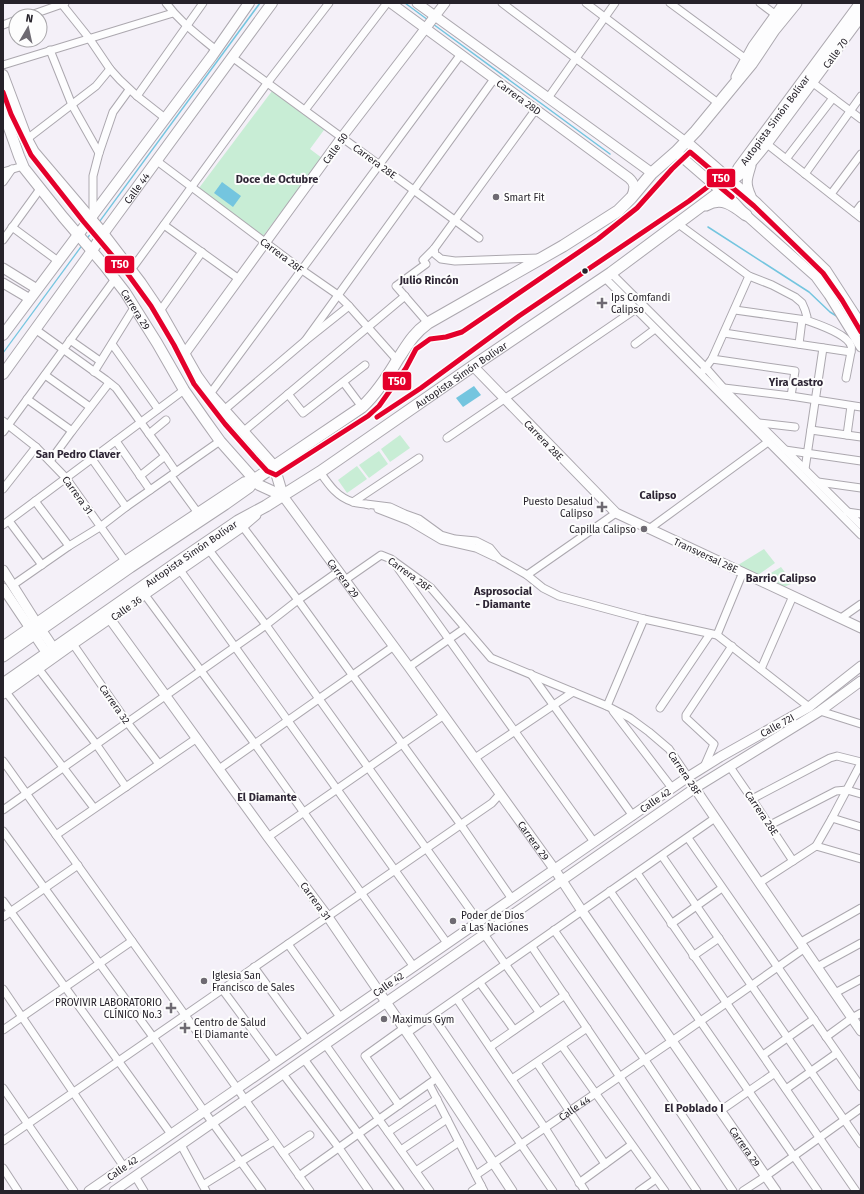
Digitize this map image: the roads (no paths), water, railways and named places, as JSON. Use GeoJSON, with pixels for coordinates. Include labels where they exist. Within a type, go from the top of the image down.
{"type":"FeatureCollection","features":[{"type":"Feature","properties":{"kind":"highway"},"geometry":{"type":"LineString","coordinates":[[3,656],[35,628],[225,504],[248,487],[254,480],[362,407],[372,398],[418,330],[458,305],[543,258],[618,211],[652,174],[696,131],[752,63],[774,30],[796,3]]}},
{"type":"Feature","properties":{"kind":"highway","name":"Autopista Simón Bolívar"},"geometry":{"type":"LineString","coordinates":[[4,690],[52,654],[142,591],[266,506],[320,472],[607,275],[721,191],[732,181],[739,168],[861,3]]}},
{"type":"Feature","properties":{"kind":"highway"},"geometry":{"type":"LineString","coordinates":[[796,91],[811,85]]}},
{"type":"Feature","properties":{"kind":"highway"},"geometry":{"type":"LineString","coordinates":[[695,211],[711,202],[720,202],[733,205],[746,215]]}},
{"type":"Feature","properties":{"kind":"main road","name":"Calle 44"},"geometry":{"type":"LineString","coordinates":[[3,335],[92,218],[249,3]]}},
{"type":"Feature","properties":{"kind":"main road","name":"Calle 44"},"geometry":{"type":"LineString","coordinates":[[3,374],[102,233],[272,3]]}},
{"type":"Feature","properties":{"kind":"main road","name":"Carrera 29"},"geometry":{"type":"LineString","coordinates":[[3,75],[27,139],[34,152],[92,218],[131,270],[160,310],[197,376],[210,394],[274,466],[283,496]]}},
{"type":"Feature","properties":{"kind":"main road","name":"Carrera 29"},"geometry":{"type":"LineString","coordinates":[[4,115],[23,166],[40,189],[115,279],[135,306],[184,390],[220,441],[259,485],[283,496]]}},
{"type":"Feature","properties":{"kind":"street"},"geometry":{"type":"LineString","coordinates":[[48,9],[63,3],[110,69],[129,90],[165,118]]}},
{"type":"Feature","properties":{"kind":"street"},"geometry":{"type":"LineString","coordinates":[[166,3],[173,13],[186,26],[216,50]]}},
{"type":"Feature","properties":{"kind":"street"},"geometry":{"type":"LineString","coordinates":[[137,96],[204,3]]}},
{"type":"Feature","properties":{"kind":"street"},"geometry":{"type":"LineString","coordinates":[[131,270],[268,82],[329,3]]}},
{"type":"Feature","properties":{"kind":"street"},"geometry":{"type":"LineString","coordinates":[[305,110],[388,3]]}},
{"type":"Feature","properties":{"kind":"street","name":"Carrera 28D"},"geometry":{"type":"LineString","coordinates":[[391,3],[426,27],[634,182],[631,198]]}},
{"type":"Feature","properties":{"kind":"street","name":"Carrera 28D"},"geometry":{"type":"LineString","coordinates":[[417,3],[652,174]]}},
{"type":"Feature","properties":{"kind":"street","name":"Calle 50"},"geometry":{"type":"LineString","coordinates":[[184,353],[342,137],[445,3]]}},
{"type":"Feature","properties":{"kind":"street"},"geometry":{"type":"LineString","coordinates":[[502,3],[686,141],[757,203],[826,270],[861,324]]}},
{"type":"Feature","properties":{"kind":"street"},"geometry":{"type":"LineString","coordinates":[[586,3],[718,103]]}},
{"type":"Feature","properties":{"kind":"street"},"geometry":{"type":"LineString","coordinates":[[548,98],[615,3]]}},
{"type":"Feature","properties":{"kind":"street"},"geometry":{"type":"LineString","coordinates":[[670,3],[746,59]]}},
{"type":"Feature","properties":{"kind":"street"},"geometry":{"type":"LineString","coordinates":[[760,3],[776,15]]}},
{"type":"Feature","properties":{"kind":"street"},"geometry":{"type":"LineString","coordinates":[[730,89],[753,46],[784,3]]}},
{"type":"Feature","properties":{"kind":"street"},"geometry":{"type":"LineString","coordinates":[[3,65],[173,13]]}},
{"type":"Feature","properties":{"kind":"street","name":"Calle 70"},"geometry":{"type":"LineString","coordinates":[[732,181],[744,172],[754,161],[861,17]]}},
{"type":"Feature","properties":{"kind":"street"},"geometry":{"type":"LineString","coordinates":[[50,50],[72,105],[99,153]]}},
{"type":"Feature","properties":{"kind":"street"},"geometry":{"type":"LineString","coordinates":[[210,394],[461,54]]}},
{"type":"Feature","properties":{"kind":"street","name":"Carrera 28E"},"geometry":{"type":"LineString","coordinates":[[232,57],[479,238]]}},
{"type":"Feature","properties":{"kind":"street"},"geometry":{"type":"LineString","coordinates":[[27,139],[96,86],[110,69]]}},
{"type":"Feature","properties":{"kind":"street"},"geometry":{"type":"LineString","coordinates":[[305,341],[494,79]]}},
{"type":"Feature","properties":{"kind":"street"},"geometry":{"type":"LineString","coordinates":[[811,85],[833,98],[861,119]]}},
{"type":"Feature","properties":{"kind":"street"},"geometry":{"type":"LineString","coordinates":[[92,218],[93,176],[99,153],[113,112],[129,90]]}},
{"type":"Feature","properties":{"kind":"street"},"geometry":{"type":"LineString","coordinates":[[805,174],[861,96]]}},
{"type":"Feature","properties":{"kind":"street"},"geometry":{"type":"LineString","coordinates":[[786,159],[833,98]]}},
{"type":"Feature","properties":{"kind":"street"},"geometry":{"type":"LineString","coordinates":[[428,323],[396,286],[426,264],[422,260],[434,249],[536,109]]}},
{"type":"Feature","properties":{"kind":"street"},"geometry":{"type":"LineString","coordinates":[[767,144],[861,218]]}},
{"type":"Feature","properties":{"kind":"street"},"geometry":{"type":"LineString","coordinates":[[676,152],[816,277],[829,295],[859,344]]}},
{"type":"Feature","properties":{"kind":"street"},"geometry":{"type":"LineString","coordinates":[[831,194],[861,154]]}},
{"type":"Feature","properties":{"kind":"street","name":"Carrera 28F"},"geometry":{"type":"LineString","coordinates":[[156,161],[338,296],[398,360]]}},
{"type":"Feature","properties":{"kind":"street"},"geometry":{"type":"LineString","coordinates":[[754,161],[746,181],[751,196],[757,203]]}},
{"type":"Feature","properties":{"kind":"street"},"geometry":{"type":"LineString","coordinates":[[3,172],[23,166]]}},
{"type":"Feature","properties":{"kind":"street"},"geometry":{"type":"LineString","coordinates":[[3,182],[12,169]]}},
{"type":"Feature","properties":{"kind":"street"},"geometry":{"type":"LineString","coordinates":[[3,240],[40,189]]}},
{"type":"Feature","properties":{"kind":"street"},"geometry":{"type":"LineString","coordinates":[[855,213],[861,205]]}},
{"type":"Feature","properties":{"kind":"street"},"geometry":{"type":"LineString","coordinates":[[677,223],[749,276],[795,296],[802,303],[807,317],[804,320],[799,344]]}},
{"type":"Feature","properties":{"kind":"street"},"geometry":{"type":"LineString","coordinates":[[164,225],[239,279]]}},
{"type":"Feature","properties":{"kind":"street"},"geometry":{"type":"LineString","coordinates":[[12,227],[58,261]]}},
{"type":"Feature","properties":{"kind":"street"},"geometry":{"type":"LineString","coordinates":[[434,249],[435,254],[440,259],[455,262],[543,258]]}},
{"type":"Feature","properties":{"kind":"street"},"geometry":{"type":"LineString","coordinates":[[160,310],[202,252]]}},
{"type":"Feature","properties":{"kind":"street"},"geometry":{"type":"LineString","coordinates":[[3,268],[37,289]]}},
{"type":"Feature","properties":{"kind":"street"},"geometry":{"type":"LineString","coordinates":[[607,275],[655,329],[703,371]]}},
{"type":"Feature","properties":{"kind":"street"},"geometry":{"type":"LineString","coordinates":[[607,275],[724,392],[759,423],[861,525]]}},
{"type":"Feature","properties":{"kind":"street"},"geometry":{"type":"LineString","coordinates":[[703,371],[712,359],[749,276]]}},
{"type":"Feature","properties":{"kind":"street"},"geometry":{"type":"LineString","coordinates":[[3,432],[5,423],[27,399],[115,279]]}},
{"type":"Feature","properties":{"kind":"street"},"geometry":{"type":"LineString","coordinates":[[19,292],[25,289],[26,282]]}},
{"type":"Feature","properties":{"kind":"street"},"geometry":{"type":"LineString","coordinates":[[3,283],[30,299]]}},
{"type":"Feature","properties":{"kind":"street"},"geometry":{"type":"LineString","coordinates":[[244,431],[405,296]]}},
{"type":"Feature","properties":{"kind":"street"},"geometry":{"type":"LineString","coordinates":[[94,372],[135,306]]}},
{"type":"Feature","properties":{"kind":"street"},"geometry":{"type":"LineString","coordinates":[[224,410],[305,341],[349,306]]}},
{"type":"Feature","properties":{"kind":"street"},"geometry":{"type":"LineString","coordinates":[[447,438],[636,309]]}},
{"type":"Feature","properties":{"kind":"street"},"geometry":{"type":"LineString","coordinates":[[735,310],[804,320],[824,326],[848,341],[852,346],[846,378]]}},
{"type":"Feature","properties":{"kind":"street"},"geometry":{"type":"LineString","coordinates":[[35,329],[116,388],[140,423],[166,456],[173,474],[198,513]]}},
{"type":"Feature","properties":{"kind":"street"},"geometry":{"type":"LineString","coordinates":[[635,344],[655,329]]}},
{"type":"Feature","properties":{"kind":"street"},"geometry":{"type":"LineString","coordinates":[[724,333],[851,352]]}},
{"type":"Feature","properties":{"kind":"street"},"geometry":{"type":"LineString","coordinates":[[70,340],[100,362],[108,382]]}},
{"type":"Feature","properties":{"kind":"street"},"geometry":{"type":"LineString","coordinates":[[112,344],[158,410]]}},
{"type":"Feature","properties":{"kind":"street"},"geometry":{"type":"LineString","coordinates":[[804,469],[823,348]]}},
{"type":"Feature","properties":{"kind":"street"},"geometry":{"type":"LineString","coordinates":[[712,359],[795,371],[791,396]]}},
{"type":"Feature","properties":{"kind":"street"},"geometry":{"type":"LineString","coordinates":[[288,394],[304,414],[365,365]]}},
{"type":"Feature","properties":{"kind":"street","name":"Carrera 28E"},"geometry":{"type":"LineString","coordinates":[[473,366],[616,513]]}},
{"type":"Feature","properties":{"kind":"street"},"geometry":{"type":"LineString","coordinates":[[45,375],[90,406]]}},
{"type":"Feature","properties":{"kind":"street"},"geometry":{"type":"LineString","coordinates":[[50,461],[108,382]]}},
{"type":"Feature","properties":{"kind":"street"},"geometry":{"type":"LineString","coordinates":[[344,383],[362,407]]}},
{"type":"Feature","properties":{"kind":"street"},"geometry":{"type":"LineString","coordinates":[[42,565],[6,523],[184,390]]}},
{"type":"Feature","properties":{"kind":"street"},"geometry":{"type":"LineString","coordinates":[[724,392],[791,396],[861,407]]}},
{"type":"Feature","properties":{"kind":"street"},"geometry":{"type":"LineString","coordinates":[[724,392],[768,442],[861,535]]}},
{"type":"Feature","properties":{"kind":"street"},"geometry":{"type":"LineString","coordinates":[[27,399],[72,431]]}},
{"type":"Feature","properties":{"kind":"street"},"geometry":{"type":"LineString","coordinates":[[847,435],[851,406]]}},
{"type":"Feature","properties":{"kind":"street"},"geometry":{"type":"LineString","coordinates":[[149,434],[166,420]]}},
{"type":"Feature","properties":{"kind":"street","name":"Carrera 31"},"geometry":{"type":"LineString","coordinates":[[5,423],[36,447],[66,478],[125,561]]}},
{"type":"Feature","properties":{"kind":"street"},"geometry":{"type":"LineString","coordinates":[[759,423],[796,427]]}},
{"type":"Feature","properties":{"kind":"street"},"geometry":{"type":"LineString","coordinates":[[811,430],[861,437]]}},
{"type":"Feature","properties":{"kind":"street"},"geometry":{"type":"LineString","coordinates":[[116,441],[150,490]]}},
{"type":"Feature","properties":{"kind":"street"},"geometry":{"type":"LineString","coordinates":[[13,585],[100,526],[220,441]]}},
{"type":"Feature","properties":{"kind":"street"},"geometry":{"type":"LineString","coordinates":[[649,529],[768,442]]}},
{"type":"Feature","properties":{"kind":"street"},"geometry":{"type":"LineString","coordinates":[[3,489],[36,447]]}},
{"type":"Feature","properties":{"kind":"street"},"geometry":{"type":"LineString","coordinates":[[786,450],[861,461]]}},
{"type":"Feature","properties":{"kind":"street"},"geometry":{"type":"LineString","coordinates":[[140,476],[166,456]]}},
{"type":"Feature","properties":{"kind":"street"},"geometry":{"type":"LineString","coordinates":[[353,502],[419,458]]}},
{"type":"Feature","properties":{"kind":"street"},"geometry":{"type":"LineString","coordinates":[[92,459],[126,507]]}},
{"type":"Feature","properties":{"kind":"street"},"geometry":{"type":"LineString","coordinates":[[320,472],[330,487],[340,496],[353,502],[390,507],[419,520],[441,535],[455,539],[476,541],[490,548],[499,559],[527,575],[543,588],[559,596],[644,619],[718,635],[809,707]]}},
{"type":"Feature","properties":{"kind":"street"},"geometry":{"type":"LineString","coordinates":[[102,583],[125,561],[244,482],[254,480]]}},
{"type":"Feature","properties":{"kind":"street"},"geometry":{"type":"LineString","coordinates":[[818,482],[861,488]]}},
{"type":"Feature","properties":{"kind":"street","name":"Carrera 29"},"geometry":{"type":"LineString","coordinates":[[283,496],[394,646],[555,870],[776,1191]]}},
{"type":"Feature","properties":{"kind":"street"},"geometry":{"type":"LineString","coordinates":[[35,501],[69,546]]}},
{"type":"Feature","properties":{"kind":"street"},"geometry":{"type":"LineString","coordinates":[[847,512],[861,514]]}},
{"type":"Feature","properties":{"kind":"street"},"geometry":{"type":"LineString","coordinates":[[527,575],[616,513]]}},
{"type":"Feature","properties":{"kind":"street","name":"Transversal 28E"},"geometry":{"type":"LineString","coordinates":[[616,513],[861,628]]}},
{"type":"Feature","properties":{"kind":"street"},"geometry":{"type":"LineString","coordinates":[[240,524],[298,600],[461,825],[512,899]]}},
{"type":"Feature","properties":{"kind":"street","name":"Calle 36"},"geometry":{"type":"LineString","coordinates":[[19,678],[38,668],[52,654],[73,644],[110,619],[142,591],[180,570],[210,550],[240,524]]}},
{"type":"Feature","properties":{"kind":"street"},"geometry":{"type":"LineString","coordinates":[[210,550],[266,625],[479,922]]}},
{"type":"Feature","properties":{"kind":"street","name":"Carrera 28F"},"geometry":{"type":"LineString","coordinates":[[345,580],[381,555],[391,559],[431,588],[490,658],[609,707],[630,718],[669,749],[861,1031]]}},
{"type":"Feature","properties":{"kind":"street"},"geometry":{"type":"LineString","coordinates":[[391,559],[594,842]]}},
{"type":"Feature","properties":{"kind":"street"},"geometry":{"type":"LineString","coordinates":[[3,570],[13,585],[35,628],[52,654]]}},
{"type":"Feature","properties":{"kind":"street"},"geometry":{"type":"LineString","coordinates":[[180,570],[447,944]]}},
{"type":"Feature","properties":{"kind":"street"},"geometry":{"type":"LineString","coordinates":[[3,810],[266,625],[339,571]]}},
{"type":"Feature","properties":{"kind":"street"},"geometry":{"type":"LineString","coordinates":[[718,635],[743,572]]}},
{"type":"Feature","properties":{"kind":"street"},"geometry":{"type":"LineString","coordinates":[[142,591],[255,744],[414,967]]}},
{"type":"Feature","properties":{"kind":"street"},"geometry":{"type":"LineString","coordinates":[[4,592],[35,628]]}},
{"type":"Feature","properties":{"kind":"street"},"geometry":{"type":"LineString","coordinates":[[761,669],[793,596]]}},
{"type":"Feature","properties":{"kind":"street"},"geometry":{"type":"LineString","coordinates":[[841,618],[861,604]]}},
{"type":"Feature","properties":{"kind":"street","name":"Carrera 31"},"geometry":{"type":"LineString","coordinates":[[110,619],[328,917],[406,1030],[512,1191]]}},
{"type":"Feature","properties":{"kind":"street"},"geometry":{"type":"LineString","coordinates":[[644,619],[609,707],[672,788]]}},
{"type":"Feature","properties":{"kind":"street"},"geometry":{"type":"LineString","coordinates":[[3,646],[35,628]]}},
{"type":"Feature","properties":{"kind":"street"},"geometry":{"type":"LineString","coordinates":[[409,667],[465,628]]}},
{"type":"Feature","properties":{"kind":"street"},"geometry":{"type":"LineString","coordinates":[[660,708],[710,634]]}},
{"type":"Feature","properties":{"kind":"street","name":"Carrera 32"},"geometry":{"type":"LineString","coordinates":[[73,644],[127,722],[159,764]]}},
{"type":"Feature","properties":{"kind":"street"},"geometry":{"type":"LineString","coordinates":[[220,769],[394,646]]}},
{"type":"Feature","properties":{"kind":"street"},"geometry":{"type":"LineString","coordinates":[[704,768],[714,744],[686,718],[686,715],[732,646]]}},
{"type":"Feature","properties":{"kind":"street","name":"Calle 72I"},"geometry":{"type":"LineString","coordinates":[[688,778],[720,757],[809,707],[861,666]]}},
{"type":"Feature","properties":{"kind":"street"},"geometry":{"type":"LineString","coordinates":[[38,668],[96,744],[126,787]]}},
{"type":"Feature","properties":{"kind":"street"},"geometry":{"type":"LineString","coordinates":[[531,674],[633,816]]}},
{"type":"Feature","properties":{"kind":"street","name":"Calle 72I"},"geometry":{"type":"LineString","coordinates":[[695,788],[820,711],[861,681]]}},
{"type":"Feature","properties":{"kind":"street"},"geometry":{"type":"LineString","coordinates":[[4,690],[94,808]]}},
{"type":"Feature","properties":{"kind":"street"},"geometry":{"type":"LineString","coordinates":[[475,758],[573,692]]}},
{"type":"Feature","properties":{"kind":"street"},"geometry":{"type":"LineString","coordinates":[[820,711],[861,724]]}},
{"type":"Feature","properties":{"kind":"street"},"geometry":{"type":"LineString","coordinates":[[268,837],[444,715]]}},
{"type":"Feature","properties":{"kind":"street"},"geometry":{"type":"LineString","coordinates":[[56,835],[197,738]]}},
{"type":"Feature","properties":{"kind":"street"},"geometry":{"type":"LineString","coordinates":[[752,799],[830,758],[837,756],[861,762],[816,846],[759,882]]}},
{"type":"Feature","properties":{"kind":"street"},"geometry":{"type":"LineString","coordinates":[[3,761],[310,1191]]}},
{"type":"Feature","properties":{"kind":"street","name":"Carrera 28E"},"geometry":{"type":"LineString","coordinates":[[730,767],[793,861]]}},
{"type":"Feature","properties":{"kind":"street","name":"Calle 42"},"geometry":{"type":"LineString","coordinates":[[89,1191],[688,778]]}},
{"type":"Feature","properties":{"kind":"street","name":"Calle 42"},"geometry":{"type":"LineString","coordinates":[[114,1191],[695,788]]}},
{"type":"Feature","properties":{"kind":"street"},"geometry":{"type":"LineString","coordinates":[[770,825],[836,792],[847,790],[861,794]]}},
{"type":"Feature","properties":{"kind":"street"},"geometry":{"type":"LineString","coordinates":[[3,1141],[461,825],[492,803],[500,794]]}},
{"type":"Feature","properties":{"kind":"street"},"geometry":{"type":"LineString","coordinates":[[399,1105],[364,1056],[406,1030],[433,1016],[715,818]]}},
{"type":"Feature","properties":{"kind":"street"},"geometry":{"type":"LineString","coordinates":[[832,818],[861,826]]}},
{"type":"Feature","properties":{"kind":"street"},"geometry":{"type":"LineString","coordinates":[[3,831],[153,1037],[212,1123],[262,1191]]}},
{"type":"Feature","properties":{"kind":"street"},"geometry":{"type":"LineString","coordinates":[[688,838],[861,1087]]}},
{"type":"Feature","properties":{"kind":"street"},"geometry":{"type":"LineString","coordinates":[[816,846],[861,859]]}},
{"type":"Feature","properties":{"kind":"street"},"geometry":{"type":"LineString","coordinates":[[662,856],[861,1144]]}},
{"type":"Feature","properties":{"kind":"street"},"geometry":{"type":"LineString","coordinates":[[3,917],[78,865]]}},
{"type":"Feature","properties":{"kind":"street"},"geometry":{"type":"LineString","coordinates":[[637,873],[856,1191]]}},
{"type":"Feature","properties":{"kind":"street"},"geometry":{"type":"LineString","coordinates":[[672,924],[722,888]]}},
{"type":"Feature","properties":{"kind":"street"},"geometry":{"type":"LineString","coordinates":[[610,891],[818,1191]]}},
{"type":"Feature","properties":{"kind":"street"},"geometry":{"type":"LineString","coordinates":[[3,901],[171,1134]]}},
{"type":"Feature","properties":{"kind":"street","name":"Calle 44"},"geometry":{"type":"LineString","coordinates":[[476,1175],[727,1004],[778,968],[803,945],[861,908]]}},
{"type":"Feature","properties":{"kind":"street"},"geometry":{"type":"LineString","coordinates":[[554,930],[733,1191]]}},
{"type":"Feature","properties":{"kind":"street"},"geometry":{"type":"LineString","coordinates":[[484,934],[539,1012]]}},
{"type":"Feature","properties":{"kind":"street"},"geometry":{"type":"LineString","coordinates":[[694,956],[719,938]]}},
{"type":"Feature","properties":{"kind":"street"},"geometry":{"type":"LineString","coordinates":[[3,1030],[132,941]]}},
{"type":"Feature","properties":{"kind":"street"},"geometry":{"type":"LineString","coordinates":[[817,967],[861,943]]}},
{"type":"Feature","properties":{"kind":"street"},"geometry":{"type":"LineString","coordinates":[[288,944],[340,1018]]}},
{"type":"Feature","properties":{"kind":"street"},"geometry":{"type":"LineString","coordinates":[[532,947],[697,1191]]}},
{"type":"Feature","properties":{"kind":"street"},"geometry":{"type":"LineString","coordinates":[[254,967],[307,1040]]}},
{"type":"Feature","properties":{"kind":"street"},"geometry":{"type":"LineString","coordinates":[[835,993],[861,979]]}},
{"type":"Feature","properties":{"kind":"street"},"geometry":{"type":"LineString","coordinates":[[480,983],[514,1030]]}},
{"type":"Feature","properties":{"kind":"street"},"geometry":{"type":"LineString","coordinates":[[3,989],[124,1167]]}},
{"type":"Feature","properties":{"kind":"street"},"geometry":{"type":"LineString","coordinates":[[222,989],[276,1062]]}},
{"type":"Feature","properties":{"kind":"street"},"geometry":{"type":"LineString","coordinates":[[490,1047],[565,995]]}},
{"type":"Feature","properties":{"kind":"street"},"geometry":{"type":"LineString","coordinates":[[457,999],[545,1128],[585,1191]]}},
{"type":"Feature","properties":{"kind":"street"},"geometry":{"type":"LineString","coordinates":[[826,1037],[861,1013]]}},
{"type":"Feature","properties":{"kind":"street"},"geometry":{"type":"LineString","coordinates":[[433,1016],[522,1144],[552,1191]]}},
{"type":"Feature","properties":{"kind":"street"},"geometry":{"type":"LineString","coordinates":[[763,1055],[814,1019]]}},
{"type":"Feature","properties":{"kind":"street"},"geometry":{"type":"LineString","coordinates":[[512,1080],[587,1028]]}},
{"type":"Feature","properties":{"kind":"street"},"geometry":{"type":"LineString","coordinates":[[325,1044],[430,1191]]}},
{"type":"Feature","properties":{"kind":"street"},"geometry":{"type":"LineString","coordinates":[[562,1046],[665,1191]]}},
{"type":"Feature","properties":{"kind":"street"},"geometry":{"type":"LineString","coordinates":[[786,1089],[837,1053]]}},
{"type":"Feature","properties":{"kind":"street"},"geometry":{"type":"LineString","coordinates":[[304,1059],[400,1191]]}},
{"type":"Feature","properties":{"kind":"street"},"geometry":{"type":"LineString","coordinates":[[537,1063],[606,1164]]}},
{"type":"Feature","properties":{"kind":"street"},"geometry":{"type":"LineString","coordinates":[[720,1111],[774,1073]]}},
{"type":"Feature","properties":{"kind":"street"},"geometry":{"type":"LineString","coordinates":[[283,1074],[339,1148],[369,1191]]}},
{"type":"Feature","properties":{"kind":"street"},"geometry":{"type":"LineString","coordinates":[[299,1176],[437,1078]]}},
{"type":"Feature","properties":{"kind":"street"},"geometry":{"type":"LineString","coordinates":[[429,1084],[483,1188],[472,1191]]}},
{"type":"Feature","properties":{"kind":"street"},"geometry":{"type":"LineString","coordinates":[[3,1088],[74,1191]]}},
{"type":"Feature","properties":{"kind":"street"},"geometry":{"type":"LineString","coordinates":[[388,1132],[437,1099]]}},
{"type":"Feature","properties":{"kind":"street"},"geometry":{"type":"LineString","coordinates":[[743,1191],[861,1108]]}},
{"type":"Feature","properties":{"kind":"street"},"geometry":{"type":"LineString","coordinates":[[401,1150],[447,1119]]}},
{"type":"Feature","properties":{"kind":"street"},"geometry":{"type":"LineString","coordinates":[[283,1153],[310,1135]]}},
{"type":"Feature","properties":{"kind":"street"},"geometry":{"type":"LineString","coordinates":[[181,1145],[204,1188],[274,1141]]}},
{"type":"Feature","properties":{"kind":"street"},"geometry":{"type":"LineString","coordinates":[[416,1171],[459,1142]]}},
{"type":"Feature","properties":{"kind":"street"},"geometry":{"type":"LineString","coordinates":[[579,1183],[631,1145]]}},
{"type":"Feature","properties":{"kind":"street"},"geometry":{"type":"LineString","coordinates":[[3,1168],[18,1191]]}},
{"type":"Feature","properties":{"kind":"street"},"geometry":{"type":"LineString","coordinates":[[136,1176],[144,1191]]}},
{"type":"Feature","properties":{"kind":"street"},"geometry":{"type":"LineString","coordinates":[[639,1191],[656,1179]]}},
{"type":"Feature","properties":{"kind":"water"},"geometry":{"type":"Polygon","coordinates":[[[259,3],[261,3],[3,354],[3,352],[259,3]]]}},
{"type":"Feature","properties":{"kind":"water"},"geometry":{"type":"Polygon","coordinates":[[[222,182],[241,196],[233,207],[214,193],[222,182]]]}},
{"type":"Feature","properties":{"kind":"water"},"geometry":{"type":"Polygon","coordinates":[[[474,386],[481,395],[463,407],[456,398],[474,386]]]}},
{"type":"Feature","properties":{"kind":"waterway"},"geometry":{"type":"LineString","coordinates":[[405,3],[428,20]]}},
{"type":"Feature","properties":{"kind":"waterway"},"geometry":{"type":"LineString","coordinates":[[433,24],[610,154]]}},
{"type":"Feature","properties":{"kind":"waterway"},"geometry":{"type":"LineString","coordinates":[[708,227],[809,292],[830,312],[838,317]]}},
{"type":"Feature","properties":{"kind":"waterway"},"geometry":{"type":"LineString","coordinates":[[853,326],[861,328]]}},
{"type":"Feature","properties":{"kind":"place","name":"Smart Fit"},"geometry":{"type":"Point","coordinates":[496,197]}},
{"type":"Feature","properties":{"kind":"place","name":"Ips Comfandi Calipso"},"geometry":{"type":"Point","coordinates":[602,303]}},
{"type":"Feature","properties":{"kind":"place","name":"Puesto Desalud Calipso"},"geometry":{"type":"Point","coordinates":[602,507]}},
{"type":"Feature","properties":{"kind":"place","name":"Capilla Calipso"},"geometry":{"type":"Point","coordinates":[644,529]}},
{"type":"Feature","properties":{"kind":"place","name":"Poder de Dios a Las Naciones"},"geometry":{"type":"Point","coordinates":[453,921]}},
{"type":"Feature","properties":{"kind":"place","name":"Iglesia San Francisco de Sales"},"geometry":{"type":"Point","coordinates":[204,981]}},
{"type":"Feature","properties":{"kind":"place","name":"PROVIVIR LABORATORIO CLÍNICO No.3"},"geometry":{"type":"Point","coordinates":[171,1008]}},
{"type":"Feature","properties":{"kind":"place","name":"Maximus Gym"},"geometry":{"type":"Point","coordinates":[384,1019]}},
{"type":"Feature","properties":{"kind":"place","name":"Centro de Salud El Diamante"},"geometry":{"type":"Point","coordinates":[185,1028]}},
{"type":"Feature","properties":{"kind":"district","name":"Doce de Octubre"},"geometry":{"type":"Point","coordinates":[277,179]}},
{"type":"Feature","properties":{"kind":"district","name":"Julio Rincón"},"geometry":{"type":"Point","coordinates":[429,280]}},
{"type":"Feature","properties":{"kind":"district","name":"Yira Castro"},"geometry":{"type":"Point","coordinates":[796,382]}},
{"type":"Feature","properties":{"kind":"district","name":"San Pedro Claver"},"geometry":{"type":"Point","coordinates":[78,454]}},
{"type":"Feature","properties":{"kind":"district","name":"Calipso"},"geometry":{"type":"Point","coordinates":[658,495]}},
{"type":"Feature","properties":{"kind":"district","name":"Barrio Calipso"},"geometry":{"type":"Point","coordinates":[781,578]}},
{"type":"Feature","properties":{"kind":"district","name":"Asprosocial - Diamante"},"geometry":{"type":"Point","coordinates":[503,597]}},
{"type":"Feature","properties":{"kind":"district","name":"El Diamante"},"geometry":{"type":"Point","coordinates":[267,797]}},
{"type":"Feature","properties":{"kind":"district","name":"El Poblado I"},"geometry":{"type":"Point","coordinates":[694,1108]}}]}
